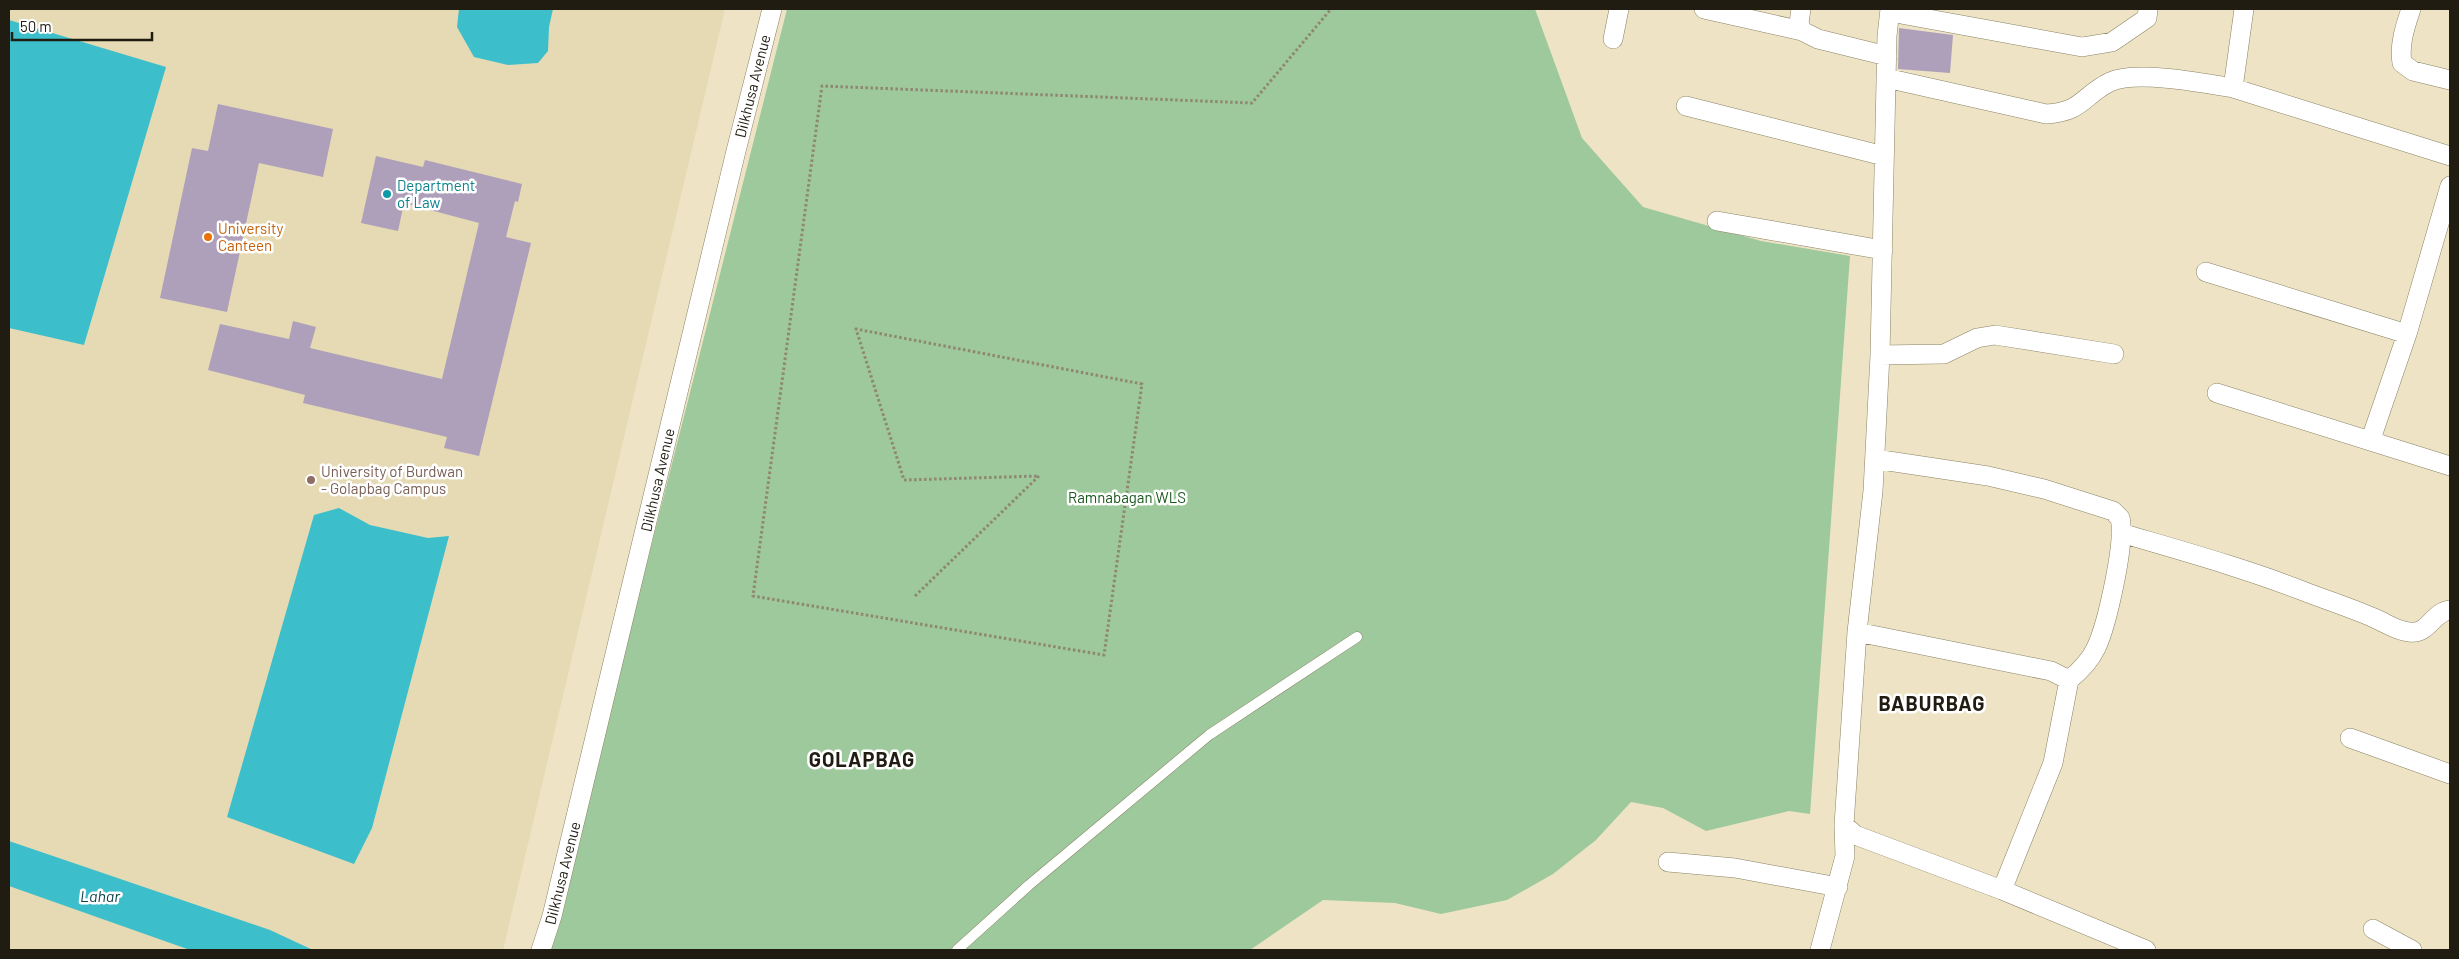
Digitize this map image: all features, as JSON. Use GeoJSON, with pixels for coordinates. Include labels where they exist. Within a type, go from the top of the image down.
{"type":"FeatureCollection","features":[{"type":"Feature","properties":{"kind":"street","name":"Dilkhusa Avenue"},"geometry":{"type":"LineString","coordinates":[[541,950],[552,916],[772,9]]}},
{"type":"Feature","properties":{"kind":"street"},"geometry":{"type":"LineString","coordinates":[[1613,39],[1619,9]]}},
{"type":"Feature","properties":{"kind":"street"},"geometry":{"type":"LineString","coordinates":[[1704,9],[1802,32],[1818,39],[1886,56]]}},
{"type":"Feature","properties":{"kind":"street"},"geometry":{"type":"LineString","coordinates":[[1801,9],[1799,23],[1802,32]]}},
{"type":"Feature","properties":{"kind":"street"},"geometry":{"type":"LineString","coordinates":[[1820,950],[1845,856],[1844,825],[1857,632],[1873,491],[1880,355],[1886,56],[1890,10],[2082,47],[2112,42],[2147,18],[2148,9]]}},
{"type":"Feature","properties":{"kind":"street"},"geometry":{"type":"LineString","coordinates":[[2233,88],[2244,9]]}},
{"type":"Feature","properties":{"kind":"street"},"geometry":{"type":"LineString","coordinates":[[2411,9],[2402,39],[2400,52],[2402,63],[2413,71],[2450,80]]}},
{"type":"Feature","properties":{"kind":"street"},"geometry":{"type":"LineString","coordinates":[[1886,78],[2046,114],[2062,113],[2081,104],[2110,82],[2127,78],[2138,77],[2197,82],[2233,88],[2450,156]]}},
{"type":"Feature","properties":{"kind":"street"},"geometry":{"type":"LineString","coordinates":[[1686,106],[1884,156]]}},
{"type":"Feature","properties":{"kind":"street"},"geometry":{"type":"LineString","coordinates":[[2370,439],[2407,334],[2450,186]]}},
{"type":"Feature","properties":{"kind":"street"},"geometry":{"type":"LineString","coordinates":[[1717,221],[1882,250]]}},
{"type":"Feature","properties":{"kind":"street"},"geometry":{"type":"LineString","coordinates":[[2206,272],[2407,334]]}},
{"type":"Feature","properties":{"kind":"street"},"geometry":{"type":"LineString","coordinates":[[1880,355],[1944,354],[1977,338],[1995,336],[2114,354]]}},
{"type":"Feature","properties":{"kind":"street"},"geometry":{"type":"LineString","coordinates":[[2217,393],[2370,439],[2450,466]]}},
{"type":"Feature","properties":{"kind":"street"},"geometry":{"type":"LineString","coordinates":[[1875,460],[1988,476],[2044,489],[2113,511],[2120,518],[2121,533],[2103,632],[2086,665],[2068,680],[2052,763],[2002,890]]}},
{"type":"Feature","properties":{"kind":"street"},"geometry":{"type":"LineString","coordinates":[[2121,533],[2290,586],[2373,618],[2398,630],[2411,633],[2420,631],[2429,626],[2436,616],[2450,610]]}},
{"type":"Feature","properties":{"kind":"street"},"geometry":{"type":"LineString","coordinates":[[1857,632],[2051,671],[2068,680]]}},
{"type":"Feature","properties":{"kind":"street"},"geometry":{"type":"LineString","coordinates":[[2350,738],[2450,774]]}},
{"type":"Feature","properties":{"kind":"street"},"geometry":{"type":"LineString","coordinates":[[1844,825],[1862,837],[2002,890],[2146,950]]}},
{"type":"Feature","properties":{"kind":"street"},"geometry":{"type":"LineString","coordinates":[[1668,862],[1735,868],[1838,887]]}},
{"type":"Feature","properties":{"kind":"street"},"geometry":{"type":"LineString","coordinates":[[2372,929],[2412,950]]}},
{"type":"Feature","properties":{"kind":"lane"},"geometry":{"type":"LineString","coordinates":[[957,950],[1029,885],[1209,735],[1357,637]]}},
{"type":"Feature","properties":{"kind":"path"},"geometry":{"type":"LineString","coordinates":[[915,596],[1039,476],[904,480],[856,329],[1142,384],[1104,655],[753,596],[822,86],[1252,103],[1331,9]]}},
{"type":"Feature","properties":{"kind":"shaded area","name":"University of Burdwan - Golapbag Campus"},"geometry":{"type":"Polygon","coordinates":[[[9,9],[725,9],[503,950],[9,950],[9,9]]]}},
{"type":"Feature","properties":{"kind":"green space","name":"Ramnabagan WLS"},"geometry":{"type":"Polygon","coordinates":[[[787,9],[1535,9],[1582,138],[1643,207],[1761,241],[1850,256],[1810,814],[1789,811],[1706,831],[1663,808],[1631,802],[1596,840],[1553,874],[1507,900],[1441,914],[1395,903],[1323,900],[1250,950],[549,950],[787,9]]]}},
{"type":"Feature","properties":{"kind":"water"},"geometry":{"type":"Polygon","coordinates":[[[459,9],[553,9],[549,27],[548,51],[538,63],[508,65],[474,57],[457,27],[459,9]]]}},
{"type":"Feature","properties":{"kind":"water"},"geometry":{"type":"Polygon","coordinates":[[[9,20],[166,67],[84,345],[9,328],[9,20]]]}},
{"type":"Feature","properties":{"kind":"water"},"geometry":{"type":"Polygon","coordinates":[[[339,508],[370,525],[428,538],[449,536],[372,828],[354,864],[227,817],[314,515],[339,508]]]}},
{"type":"Feature","properties":{"kind":"water","name":"Lahar"},"geometry":{"type":"Polygon","coordinates":[[[9,841],[270,930],[313,950],[190,950],[9,886],[9,841]]]}},
{"type":"Feature","properties":{"kind":"building"},"geometry":{"type":"Polygon","coordinates":[[[1899,28],[1953,35],[1950,73],[1898,69],[1899,28]]]}},
{"type":"Feature","properties":{"kind":"building","name":"University Canteen"},"geometry":{"type":"Polygon","coordinates":[[[218,104],[333,129],[323,177],[259,163],[227,312],[160,298],[192,148],[208,151],[218,104]]]}},
{"type":"Feature","properties":{"kind":"building"},"geometry":{"type":"Polygon","coordinates":[[[376,156],[423,167],[425,160],[522,184],[518,202],[515,201],[506,237],[531,243],[479,456],[444,448],[447,437],[303,403],[305,395],[208,370],[220,324],[289,339],[293,321],[316,327],[310,348],[442,379],[479,223],[404,203],[398,231],[361,223],[376,156]]]}},
{"type":"Feature","properties":{"kind":"place","name":"Department of Law"},"geometry":{"type":"Point","coordinates":[387,194]}},
{"type":"Feature","properties":{"kind":"place","name":"University Canteen"},"geometry":{"type":"Point","coordinates":[208,237]}},
{"type":"Feature","properties":{"kind":"place","name":"University of Burdwan - Golapbag Campus"},"geometry":{"type":"Point","coordinates":[311,480]}},
{"type":"Feature","properties":{"kind":"district","name":"BABURBAG"},"geometry":{"type":"Point","coordinates":[1932,703]}},
{"type":"Feature","properties":{"kind":"district","name":"GOLAPBAG"},"geometry":{"type":"Point","coordinates":[862,759]}}]}
